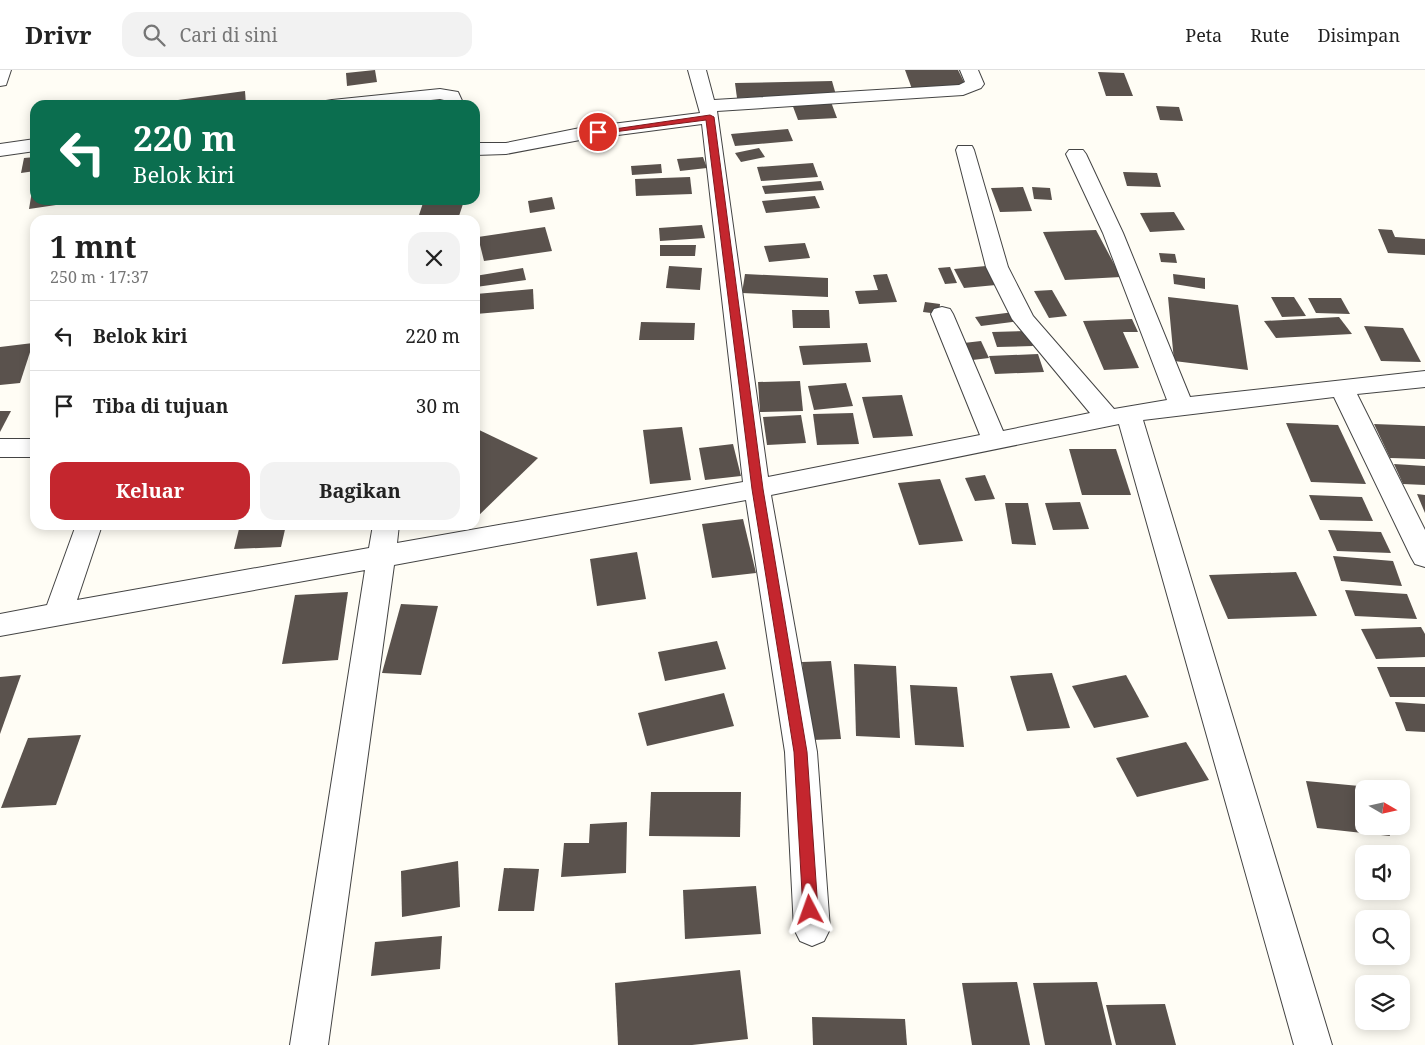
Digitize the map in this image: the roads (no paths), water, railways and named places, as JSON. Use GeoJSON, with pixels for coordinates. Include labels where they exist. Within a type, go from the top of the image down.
{"type":"FeatureCollection","features":[{"type":"Feature","properties":{"kind":"street"},"geometry":{"type":"LineString","coordinates":[[0,81],[2,70]]}},
{"type":"Feature","properties":{"kind":"street"},"geometry":{"type":"LineString","coordinates":[[697,70],[708,111],[757,489],[801,752],[812,929]]}},
{"type":"Feature","properties":{"kind":"street"},"geometry":{"type":"LineString","coordinates":[[480,150],[504,148],[708,111],[963,90],[975,84],[969,70]]}},
{"type":"Feature","properties":{"kind":"street"},"geometry":{"type":"LineString","coordinates":[[381,100],[440,94],[452,96],[453,100]]}},
{"type":"Feature","properties":{"kind":"street"},"geometry":{"type":"LineString","coordinates":[[0,150],[30,146]]}},
{"type":"Feature","properties":{"kind":"street"},"geometry":{"type":"LineString","coordinates":[[965,150],[997,267],[1023,319],[1118,416],[1313,1045]]}},
{"type":"Feature","properties":{"kind":"street"},"geometry":{"type":"LineString","coordinates":[[1076,154],[1113,233],[1181,406]]}},
{"type":"Feature","properties":{"kind":"street"},"geometry":{"type":"LineString","coordinates":[[942,314],[995,441]]}},
{"type":"Feature","properties":{"kind":"street"},"geometry":{"type":"LineString","coordinates":[[0,625],[757,489],[1118,416],[1181,406],[1425,379]]}},
{"type":"Feature","properties":{"kind":"street"},"geometry":{"type":"LineString","coordinates":[[1342,388],[1425,557]]}},
{"type":"Feature","properties":{"kind":"street"},"geometry":{"type":"LineString","coordinates":[[0,448],[30,448]]}},
{"type":"Feature","properties":{"kind":"street"},"geometry":{"type":"LineString","coordinates":[[58,615],[88,530]]}},
{"type":"Feature","properties":{"kind":"street"},"geometry":{"type":"LineString","coordinates":[[309,1045],[386,530]]}}]}
